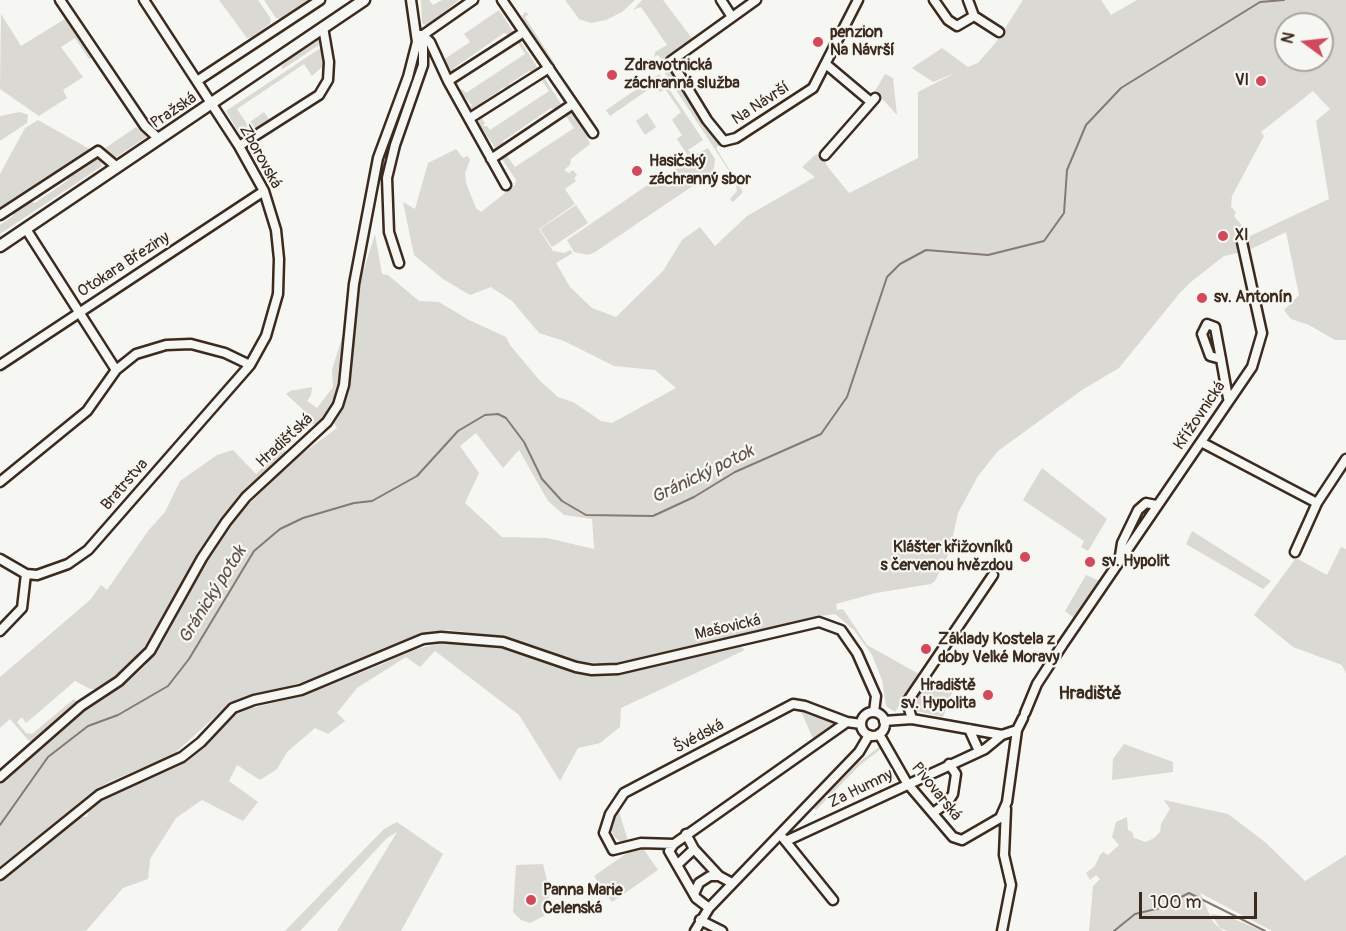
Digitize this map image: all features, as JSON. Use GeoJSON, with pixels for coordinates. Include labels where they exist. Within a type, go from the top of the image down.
{"type":"FeatureCollection","features":[{"type":"Feature","properties":{"kind":"main road","name":"Pražská"},"geometry":{"type":"LineString","coordinates":[[0,246],[364,0]]}},
{"type":"Feature","properties":{"kind":"street"},"geometry":{"type":"LineString","coordinates":[[60,0],[145,126],[159,139]]}},
{"type":"Feature","properties":{"kind":"street","name":"Zborovská"},"geometry":{"type":"LineString","coordinates":[[144,0],[239,146],[264,191],[276,230],[279,259],[278,294],[266,336],[250,365]]}},
{"type":"Feature","properties":{"kind":"street","name":"Pražská"},"geometry":{"type":"LineString","coordinates":[[197,81],[320,0]]}},
{"type":"Feature","properties":{"kind":"street","name":"Hradišťská"},"geometry":{"type":"LineString","coordinates":[[399,263],[389,232],[387,178],[395,145],[423,64],[422,34],[411,0]]}},
{"type":"Feature","properties":{"kind":"street"},"geometry":{"type":"LineString","coordinates":[[474,0],[422,34],[430,42],[448,81],[506,185]]}},
{"type":"Feature","properties":{"kind":"street"},"geometry":{"type":"LineString","coordinates":[[502,0],[593,133]]}},
{"type":"Feature","properties":{"kind":"street"},"geometry":{"type":"LineString","coordinates":[[721,0],[732,17],[756,0]]}},
{"type":"Feature","properties":{"kind":"street","name":"Na Návrší"},"geometry":{"type":"LineString","coordinates":[[732,17],[671,61],[707,120],[724,141],[736,138],[813,88],[827,65],[858,0]]}},
{"type":"Feature","properties":{"kind":"street"},"geometry":{"type":"LineString","coordinates":[[934,0],[948,20],[957,26],[974,16]]}},
{"type":"Feature","properties":{"kind":"street"},"geometry":{"type":"LineString","coordinates":[[968,0],[974,16],[999,32]]}},
{"type":"Feature","properties":{"kind":"street"},"geometry":{"type":"LineString","coordinates":[[239,146],[318,95],[328,80],[329,62],[323,27]]}},
{"type":"Feature","properties":{"kind":"street"},"geometry":{"type":"LineString","coordinates":[[448,81],[524,32]]}},
{"type":"Feature","properties":{"kind":"street","name":"Hradišťská"},"geometry":{"type":"LineString","coordinates":[[0,777],[81,706],[118,681],[150,651],[202,558],[226,522],[246,497],[327,422],[338,405],[344,385],[354,284],[378,158],[422,34]]}},
{"type":"Feature","properties":{"kind":"street"},"geometry":{"type":"LineString","coordinates":[[825,155],[873,100],[827,65]]}},
{"type":"Feature","properties":{"kind":"street"},"geometry":{"type":"LineString","coordinates":[[470,118],[549,68]]}},
{"type":"Feature","properties":{"kind":"street"},"geometry":{"type":"LineString","coordinates":[[491,159],[573,104]]}},
{"type":"Feature","properties":{"kind":"street"},"geometry":{"type":"LineString","coordinates":[[0,215],[98,151],[117,167]]}},
{"type":"Feature","properties":{"kind":"street","name":"Otokara Březiny"},"geometry":{"type":"LineString","coordinates":[[0,365],[264,191]]}},
{"type":"Feature","properties":{"kind":"street"},"geometry":{"type":"LineString","coordinates":[[26,229],[116,370]]}},
{"type":"Feature","properties":{"kind":"street","name":"Křížovnická"},"geometry":{"type":"LineString","coordinates":[[1017,730],[1037,684],[1119,563],[1122,543],[1138,510],[1146,503],[1156,505],[1201,442],[1228,398],[1252,367],[1262,340],[1262,333],[1242,242]]}},
{"type":"Feature","properties":{"kind":"street"},"geometry":{"type":"LineString","coordinates":[[0,482],[87,411],[116,370],[136,354],[166,345],[191,344],[225,352],[250,365]]}},
{"type":"Feature","properties":{"kind":"street"},"geometry":{"type":"LineString","coordinates":[[1221,359],[1228,398]]}},
{"type":"Feature","properties":{"kind":"street","name":"Bratrstva"},"geometry":{"type":"LineString","coordinates":[[26,574],[37,575],[68,564],[88,549],[250,365]]}},
{"type":"Feature","properties":{"kind":"street"},"geometry":{"type":"LineString","coordinates":[[1201,442],[1317,503]]}},
{"type":"Feature","properties":{"kind":"street"},"geometry":{"type":"LineString","coordinates":[[1295,552],[1317,503],[1346,459]]}},
{"type":"Feature","properties":{"kind":"street"},"geometry":{"type":"LineString","coordinates":[[0,559],[26,574],[22,608],[0,631]]}},
{"type":"Feature","properties":{"kind":"street"},"geometry":{"type":"LineString","coordinates":[[894,719],[993,575]]}},
{"type":"Feature","properties":{"kind":"street","name":"Mašovická"},"geometry":{"type":"LineString","coordinates":[[0,875],[99,795],[173,763],[201,742],[224,715],[245,703],[301,690],[371,663],[423,639],[441,637],[503,642],[576,667],[592,670],[618,669],[819,622],[841,630],[857,653],[876,696],[874,712]]}},
{"type":"Feature","properties":{"kind":"street"},"geometry":{"type":"LineString","coordinates":[[907,702],[912,719]]}},
{"type":"Feature","properties":{"kind":"street","name":"Švédská"},"geometry":{"type":"LineString","coordinates":[[674,844],[641,843],[613,849],[604,833],[610,814],[624,793],[793,704],[805,706],[848,722]]}},
{"type":"Feature","properties":{"kind":"street"},"geometry":{"type":"LineString","coordinates":[[874,712],[884,721],[879,734],[869,735],[863,731],[861,724],[866,714],[874,712]]}},
{"type":"Feature","properties":{"kind":"street"},"geometry":{"type":"LineString","coordinates":[[884,721],[912,719],[1002,735],[1017,730],[1007,802],[1004,855],[1011,885],[1002,931]]}},
{"type":"Feature","properties":{"kind":"street"},"geometry":{"type":"LineString","coordinates":[[709,908],[694,894],[669,851],[674,844],[848,722],[861,724]]}},
{"type":"Feature","properties":{"kind":"street"},"geometry":{"type":"LineString","coordinates":[[969,729],[979,751]]}},
{"type":"Feature","properties":{"kind":"street","name":"Pivovarská"},"geometry":{"type":"LineString","coordinates":[[879,734],[907,783],[953,837],[962,840],[1000,818],[1007,802]]}},
{"type":"Feature","properties":{"kind":"street"},"geometry":{"type":"LineString","coordinates":[[695,931],[709,908],[732,883],[783,838],[859,752],[869,735]]}},
{"type":"Feature","properties":{"kind":"street","name":"Za Humny"},"geometry":{"type":"LineString","coordinates":[[783,838],[979,751],[1002,735]]}},
{"type":"Feature","properties":{"kind":"street"},"geometry":{"type":"LineString","coordinates":[[933,813],[948,802],[953,794],[956,774],[949,764]]}},
{"type":"Feature","properties":{"kind":"street"},"geometry":{"type":"LineString","coordinates":[[686,834],[694,849],[719,876],[732,883]]}},
{"type":"Feature","properties":{"kind":"street"},"geometry":{"type":"LineString","coordinates":[[783,838],[834,900]]}},
{"type":"Feature","properties":{"kind":"street"},"geometry":{"type":"LineString","coordinates":[[678,864],[694,849]]}},
{"type":"Feature","properties":{"kind":"street"},"geometry":{"type":"LineString","coordinates":[[694,894],[699,883],[710,876],[719,876]]}},
{"type":"Feature","properties":{"kind":"street"},"geometry":{"type":"LineString","coordinates":[[700,920],[722,931]]}},
{"type":"Feature","properties":{"kind":"shaded area"},"geometry":{"type":"Polygon","coordinates":[[[219,0],[258,0],[271,19],[270,24],[247,38],[219,0]]]}},
{"type":"Feature","properties":{"kind":"shaded area"},"geometry":{"type":"Polygon","coordinates":[[[264,0],[313,0],[280,19],[276,18],[264,0]]]}},
{"type":"Feature","properties":{"kind":"shaded area"},"geometry":{"type":"Polygon","coordinates":[[[421,0],[429,0],[433,5],[442,0],[459,0],[443,13],[443,17],[427,26],[422,23],[421,0]]]}},
{"type":"Feature","properties":{"kind":"shaded area"},"geometry":{"type":"Polygon","coordinates":[[[565,0],[635,0],[622,12],[606,20],[591,23],[579,19],[565,0]]]}},
{"type":"Feature","properties":{"kind":"shaded area"},"geometry":{"type":"Polygon","coordinates":[[[642,0],[663,0],[694,41],[666,60],[709,125],[720,145],[716,148],[743,192],[733,202],[730,199],[737,191],[735,180],[659,64],[662,60],[658,55],[654,57],[655,52],[667,45],[641,7],[633,10],[642,0]]]}},
{"type":"Feature","properties":{"kind":"shaded area"},"geometry":{"type":"Polygon","coordinates":[[[1023,0],[1101,0],[1111,15],[1137,0],[1346,0],[1346,340],[1335,340],[1309,325],[1291,319],[1284,310],[1299,295],[1286,232],[1247,251],[1224,256],[1192,281],[1119,368],[1082,390],[998,451],[978,476],[958,513],[949,553],[935,581],[931,584],[876,593],[836,604],[837,610],[843,609],[867,645],[919,674],[895,712],[886,706],[882,680],[872,655],[854,630],[835,614],[807,618],[749,634],[617,664],[577,662],[504,637],[448,630],[433,631],[418,635],[323,676],[230,703],[173,755],[109,782],[92,792],[0,868],[0,784],[75,717],[126,683],[144,667],[163,642],[208,558],[240,513],[291,462],[337,428],[334,423],[343,408],[349,386],[359,285],[375,234],[382,274],[388,275],[419,301],[439,302],[469,320],[506,337],[540,381],[558,397],[573,402],[601,421],[612,423],[676,388],[655,370],[614,366],[564,341],[539,333],[512,301],[491,287],[470,295],[443,279],[414,255],[403,202],[415,209],[428,163],[456,149],[463,158],[468,156],[470,160],[465,173],[466,183],[476,208],[481,212],[515,185],[516,180],[502,159],[503,154],[510,149],[512,152],[507,156],[515,167],[574,128],[566,116],[558,121],[556,118],[570,109],[583,128],[590,144],[571,159],[570,165],[564,170],[569,173],[573,170],[577,175],[574,178],[576,181],[565,189],[575,204],[539,229],[553,251],[564,253],[570,250],[573,253],[556,263],[570,287],[592,308],[616,317],[663,271],[682,240],[700,227],[715,246],[747,216],[815,177],[802,167],[815,155],[822,154],[827,166],[849,193],[918,158],[918,92],[955,73],[933,82],[912,68],[942,48],[968,67],[978,63],[997,41],[1023,0]],[[1313,91],[1261,132],[1264,136],[1232,196],[1231,207],[1236,212],[1234,216],[1250,236],[1329,199],[1316,121],[1330,109],[1313,91]],[[476,433],[460,446],[479,473],[465,503],[502,537],[547,538],[594,549],[592,519],[564,515],[548,501],[519,450],[503,468],[476,433]]]}},
{"type":"Feature","properties":{"kind":"shaded area"},"geometry":{"type":"Polygon","coordinates":[[[499,10],[514,33],[511,36],[504,33],[454,68],[456,73],[451,76],[447,73],[443,60],[470,42],[464,34],[499,10]]]}},
{"type":"Feature","properties":{"kind":"shaded area"},"geometry":{"type":"Polygon","coordinates":[[[525,12],[529,14],[525,17],[555,64],[551,64],[524,23],[522,16],[525,12]]]}},
{"type":"Feature","properties":{"kind":"shaded area"},"geometry":{"type":"Polygon","coordinates":[[[1,14],[21,46],[68,17],[94,56],[89,59],[75,38],[61,47],[83,77],[63,90],[67,98],[39,116],[0,89],[1,14]]]}},
{"type":"Feature","properties":{"kind":"shaded area"},"geometry":{"type":"Polygon","coordinates":[[[318,37],[319,45],[283,69],[281,67],[290,57],[318,37]]]}},
{"type":"Feature","properties":{"kind":"shaded area"},"geometry":{"type":"Polygon","coordinates":[[[519,39],[539,70],[535,74],[529,71],[509,84],[514,87],[509,90],[504,87],[480,104],[481,110],[474,113],[470,107],[472,105],[459,91],[462,89],[466,93],[525,54],[518,43],[510,48],[508,45],[519,39]]]}},
{"type":"Feature","properties":{"kind":"shaded area"},"geometry":{"type":"Polygon","coordinates":[[[322,47],[324,79],[322,67],[312,76],[304,64],[237,109],[247,124],[264,112],[271,122],[249,137],[242,138],[226,111],[322,47]]]}},
{"type":"Feature","properties":{"kind":"shaded area"},"geometry":{"type":"Polygon","coordinates":[[[659,74],[703,140],[688,150],[693,156],[708,148],[715,159],[714,169],[709,175],[595,252],[588,255],[574,252],[567,240],[658,178],[660,181],[679,167],[677,161],[687,154],[677,139],[682,135],[672,120],[681,112],[665,89],[660,92],[655,85],[610,116],[606,110],[659,74]]]}},
{"type":"Feature","properties":{"kind":"shaded area"},"geometry":{"type":"Polygon","coordinates":[[[885,74],[893,78],[897,115],[875,91],[885,74]]]}},
{"type":"Feature","properties":{"kind":"shaded area"},"geometry":{"type":"Polygon","coordinates":[[[543,76],[563,107],[559,110],[551,108],[503,141],[505,145],[496,149],[478,123],[480,117],[486,112],[487,115],[482,119],[485,123],[483,126],[487,126],[490,130],[549,91],[542,80],[534,85],[532,82],[543,76]]]}},
{"type":"Feature","properties":{"kind":"shaded area"},"geometry":{"type":"Polygon","coordinates":[[[20,112],[28,115],[27,123],[0,141],[0,116],[20,112]]]}},
{"type":"Feature","properties":{"kind":"shaded area"},"geometry":{"type":"Polygon","coordinates":[[[647,113],[656,127],[645,135],[636,121],[647,113]]]}},
{"type":"Feature","properties":{"kind":"shaded area"},"geometry":{"type":"Polygon","coordinates":[[[38,120],[93,151],[0,212],[0,174],[25,128],[38,120]]]}},
{"type":"Feature","properties":{"kind":"shaded area"},"geometry":{"type":"Polygon","coordinates":[[[136,127],[148,136],[115,158],[101,151],[136,127]]]}},
{"type":"Feature","properties":{"kind":"shaded area"},"geometry":{"type":"Polygon","coordinates":[[[96,158],[100,160],[102,166],[0,234],[0,225],[13,216],[15,207],[25,201],[35,203],[67,181],[70,171],[96,158]]]}},
{"type":"Feature","properties":{"kind":"shaded area"},"geometry":{"type":"Polygon","coordinates":[[[576,205],[588,223],[552,247],[540,229],[576,205]]]}},
{"type":"Feature","properties":{"kind":"shaded area"},"geometry":{"type":"Polygon","coordinates":[[[342,337],[345,339],[341,375],[334,405],[321,424],[307,424],[310,416],[286,394],[290,391],[312,387],[307,401],[317,408],[333,387],[332,370],[342,337]]]}},
{"type":"Feature","properties":{"kind":"shaded area"},"geometry":{"type":"Polygon","coordinates":[[[282,448],[286,452],[238,499],[197,553],[159,629],[136,657],[96,689],[90,689],[75,681],[26,723],[22,717],[17,722],[26,733],[32,734],[74,699],[79,704],[37,740],[29,741],[10,719],[0,728],[0,677],[90,600],[101,585],[107,590],[148,531],[165,512],[180,481],[217,455],[233,450],[256,474],[282,448]]]}},
{"type":"Feature","properties":{"kind":"shaded area"},"geometry":{"type":"Polygon","coordinates":[[[1042,468],[1107,519],[1088,551],[1081,547],[1084,541],[1023,500],[1042,468]]]}},
{"type":"Feature","properties":{"kind":"shaded area"},"geometry":{"type":"Polygon","coordinates":[[[1192,531],[1271,581],[1263,589],[1186,544],[1192,531]]]}},
{"type":"Feature","properties":{"kind":"shaded area"},"geometry":{"type":"Polygon","coordinates":[[[1341,547],[1346,549],[1346,673],[1342,665],[1293,647],[1254,615],[1296,558],[1327,575],[1341,547]]]}},
{"type":"Feature","properties":{"kind":"shaded area"},"geometry":{"type":"Polygon","coordinates":[[[1086,575],[1102,582],[1074,618],[1065,611],[1086,575]]]}},
{"type":"Feature","properties":{"kind":"shaded area"},"geometry":{"type":"Polygon","coordinates":[[[443,643],[502,647],[574,672],[592,675],[618,675],[741,647],[745,650],[621,708],[620,727],[600,743],[578,748],[560,781],[519,715],[435,651],[420,667],[406,657],[357,688],[337,713],[345,721],[328,734],[315,728],[287,752],[277,769],[260,780],[237,765],[229,781],[258,802],[243,821],[202,800],[176,818],[150,859],[148,879],[123,888],[86,931],[0,931],[0,882],[80,817],[87,817],[89,810],[100,801],[179,766],[202,749],[218,728],[239,711],[302,696],[385,663],[407,651],[443,643]]]}},
{"type":"Feature","properties":{"kind":"shaded area"},"geometry":{"type":"Polygon","coordinates":[[[925,681],[953,690],[943,717],[912,710],[912,699],[925,681]]]}},
{"type":"Feature","properties":{"kind":"shaded area"},"geometry":{"type":"Polygon","coordinates":[[[800,709],[834,721],[836,727],[815,743],[800,709]]]}},
{"type":"Feature","properties":{"kind":"shaded area"},"geometry":{"type":"Polygon","coordinates":[[[1124,744],[1173,762],[1173,772],[1112,780],[1113,759],[1124,744]]]}},
{"type":"Feature","properties":{"kind":"shaded area"},"geometry":{"type":"Polygon","coordinates":[[[879,747],[881,749],[860,765],[816,810],[814,808],[858,763],[879,747]]]}},
{"type":"Feature","properties":{"kind":"shaded area"},"geometry":{"type":"Polygon","coordinates":[[[1164,800],[1228,814],[1265,842],[1305,881],[1346,855],[1346,931],[1272,931],[1200,893],[1213,922],[1223,931],[1089,931],[1093,886],[1100,879],[1096,875],[1090,880],[1086,873],[1095,866],[1103,852],[1108,855],[1119,845],[1112,837],[1116,822],[1127,817],[1128,830],[1132,832],[1134,838],[1146,842],[1154,838],[1160,832],[1161,824],[1170,809],[1164,800]]]}},
{"type":"Feature","properties":{"kind":"shaded area"},"geometry":{"type":"Polygon","coordinates":[[[618,808],[628,841],[621,842],[613,836],[611,825],[618,808]]]}},
{"type":"Feature","properties":{"kind":"shaded area"},"geometry":{"type":"Polygon","coordinates":[[[397,822],[443,854],[401,931],[337,931],[397,832],[387,838],[300,931],[285,931],[384,829],[397,822]]]}},
{"type":"Feature","properties":{"kind":"shaded area"},"geometry":{"type":"Polygon","coordinates":[[[640,844],[658,870],[612,902],[594,876],[640,844]]]}},
{"type":"Feature","properties":{"kind":"shaded area"},"geometry":{"type":"Polygon","coordinates":[[[543,864],[550,893],[544,916],[530,923],[521,920],[513,912],[516,865],[543,864]]]}},
{"type":"Feature","properties":{"kind":"shaded area"},"geometry":{"type":"Polygon","coordinates":[[[1211,914],[1229,917],[1263,931],[1227,931],[1220,928],[1211,914]]]}},
{"type":"Feature","properties":{"kind":"waterway","name":"Gránický potok"},"geometry":{"type":"LineString","coordinates":[[0,825],[48,757],[88,726],[118,715],[168,686],[189,659],[254,551],[280,529],[303,518],[354,503],[372,501],[417,476],[458,431],[485,415],[498,414],[506,418],[524,442],[542,479],[562,501],[586,515],[653,516],[694,497],[735,472],[821,434],[847,397],[887,277],[900,264],[926,250],[988,255],[1044,241],[1064,213],[1067,170],[1086,125],[1121,88],[1260,2],[1284,0]]}},
{"type":"Feature","properties":{"kind":"waterway"},"geometry":{"type":"LineString","coordinates":[[1114,931],[1135,914],[1160,908],[1189,893],[1265,931]]}},
{"type":"Feature","properties":{"kind":"place","name":"penzion Na Návrší"},"geometry":{"type":"Point","coordinates":[818,42]}},
{"type":"Feature","properties":{"kind":"place","name":"Zdravotnická záchranná služba"},"geometry":{"type":"Point","coordinates":[612,75]}},
{"type":"Feature","properties":{"kind":"place","name":"VI"},"geometry":{"type":"Point","coordinates":[1261,81]}},
{"type":"Feature","properties":{"kind":"place","name":"Hasičský záchranný sbor"},"geometry":{"type":"Point","coordinates":[637,171]}},
{"type":"Feature","properties":{"kind":"place","name":"XI"},"geometry":{"type":"Point","coordinates":[1223,236]}},
{"type":"Feature","properties":{"kind":"place","name":"sv. Antonín"},"geometry":{"type":"Point","coordinates":[1202,298]}},
{"type":"Feature","properties":{"kind":"place","name":"Klášter křižovníků s červenou hvězdou"},"geometry":{"type":"Point","coordinates":[1025,557]}},
{"type":"Feature","properties":{"kind":"place","name":"sv. Hypolit"},"geometry":{"type":"Point","coordinates":[1090,562]}},
{"type":"Feature","properties":{"kind":"place","name":"Základy Kostela z doby Velké Moravy"},"geometry":{"type":"Point","coordinates":[926,649]}},
{"type":"Feature","properties":{"kind":"place","name":"Hradiště sv. Hypolita"},"geometry":{"type":"Point","coordinates":[988,695]}},
{"type":"Feature","properties":{"kind":"place","name":"Panna Marie Celenská"},"geometry":{"type":"Point","coordinates":[531,900]}},
{"type":"Feature","properties":{"kind":"district","name":"Hradiště"},"geometry":{"type":"Point","coordinates":[1090,694]}}]}
